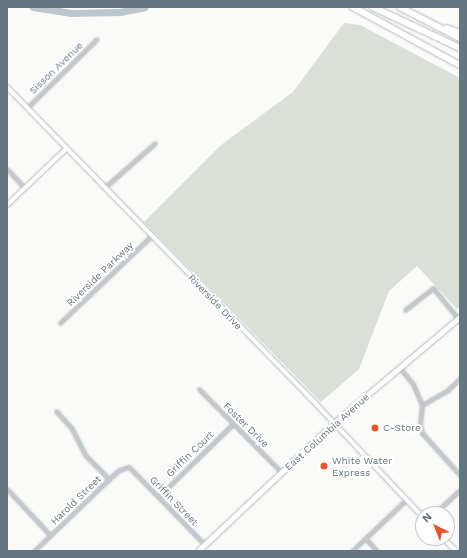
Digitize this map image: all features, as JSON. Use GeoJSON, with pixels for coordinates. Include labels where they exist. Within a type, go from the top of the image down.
{"type":"FeatureCollection","features":[{"type":"Feature","properties":{"kind":"highway"},"geometry":{"type":"LineString","coordinates":[[353,7],[460,65]]}},
{"type":"Feature","properties":{"kind":"highway"},"geometry":{"type":"LineString","coordinates":[[373,7],[460,48]]}},
{"type":"Feature","properties":{"kind":"highway"},"geometry":{"type":"LineString","coordinates":[[400,7],[460,38]]}},
{"type":"Feature","properties":{"kind":"highway"},"geometry":{"type":"LineString","coordinates":[[417,16],[460,33]]}},
{"type":"Feature","properties":{"kind":"main road","name":"East Columbia Avenue"},"geometry":{"type":"LineString","coordinates":[[198,551],[334,423],[460,319]]}},
{"type":"Feature","properties":{"kind":"street","name":"Sisson Avenue"},"geometry":{"type":"LineString","coordinates":[[26,108],[97,39]]}},
{"type":"Feature","properties":{"kind":"street","name":"Riverside Drive"},"geometry":{"type":"LineString","coordinates":[[7,87],[150,236],[334,423],[415,509]]}},
{"type":"Feature","properties":{"kind":"street"},"geometry":{"type":"LineString","coordinates":[[104,188],[156,143]]}},
{"type":"Feature","properties":{"kind":"street"},"geometry":{"type":"LineString","coordinates":[[7,205],[66,149]]}},
{"type":"Feature","properties":{"kind":"street"},"geometry":{"type":"LineString","coordinates":[[7,169],[25,188]]}},
{"type":"Feature","properties":{"kind":"street","name":"Riverside Parkway"},"geometry":{"type":"LineString","coordinates":[[60,323],[150,236]]}},
{"type":"Feature","properties":{"kind":"street"},"geometry":{"type":"LineString","coordinates":[[405,310],[432,288],[460,319]]}},
{"type":"Feature","properties":{"kind":"street"},"geometry":{"type":"LineString","coordinates":[[400,368],[413,384],[422,405],[420,425],[422,433],[460,475]]}},
{"type":"Feature","properties":{"kind":"street"},"geometry":{"type":"LineString","coordinates":[[422,405],[448,390],[460,378]]}},
{"type":"Feature","properties":{"kind":"street","name":"Foster Drive"},"geometry":{"type":"LineString","coordinates":[[199,389],[281,472]]}},
{"type":"Feature","properties":{"kind":"street"},"geometry":{"type":"LineString","coordinates":[[56,411],[72,429],[86,456],[109,479]]}},
{"type":"Feature","properties":{"kind":"street","name":"Griffin Court"},"geometry":{"type":"LineString","coordinates":[[159,496],[233,424]]}},
{"type":"Feature","properties":{"kind":"street","name":"Harold Street"},"geometry":{"type":"LineString","coordinates":[[34,551],[109,479],[124,468],[132,469]]}},
{"type":"Feature","properties":{"kind":"street","name":"Griffin Street"},"geometry":{"type":"LineString","coordinates":[[132,469],[205,544]]}},
{"type":"Feature","properties":{"kind":"street"},"geometry":{"type":"LineString","coordinates":[[7,489],[50,535]]}},
{"type":"Feature","properties":{"kind":"street"},"geometry":{"type":"LineString","coordinates":[[443,506],[460,490]]}},
{"type":"Feature","properties":{"kind":"street"},"geometry":{"type":"LineString","coordinates":[[352,551],[406,500]]}},
{"type":"Feature","properties":{"kind":"street"},"geometry":{"type":"LineString","coordinates":[[365,538],[377,551]]}},
{"type":"Feature","properties":{"kind":"shaded area"},"geometry":{"type":"Polygon","coordinates":[[[344,23],[360,25],[460,78],[460,307],[457,309],[417,266],[389,291],[359,369],[321,402],[144,222],[221,145],[293,92],[344,23]]]}},
{"type":"Feature","properties":{"kind":"waterway"},"geometry":{"type":"LineString","coordinates":[[33,7],[70,13],[120,12],[145,7]]}},
{"type":"Feature","properties":{"kind":"place","name":"C-Store"},"geometry":{"type":"Point","coordinates":[375,428]}},
{"type":"Feature","properties":{"kind":"place","name":"White Water Express"},"geometry":{"type":"Point","coordinates":[324,466]}}]}
